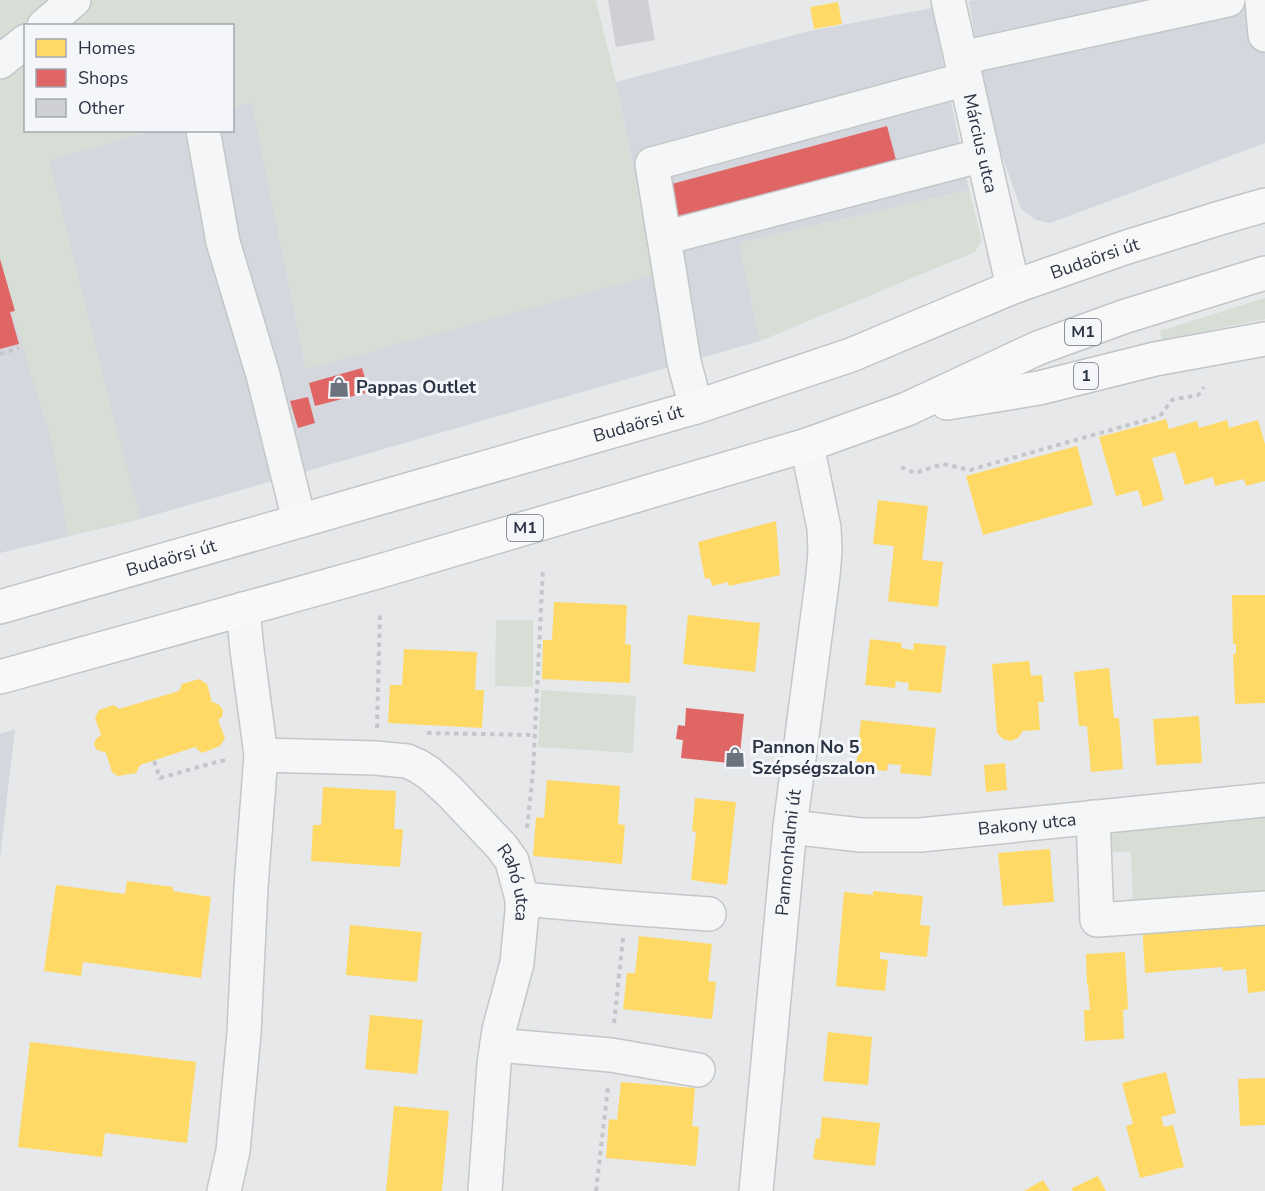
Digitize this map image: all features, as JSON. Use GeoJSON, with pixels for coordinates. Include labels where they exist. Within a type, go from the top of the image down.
{"type":"FeatureCollection","features":[{"type":"Feature","properties":{"kind":"main road","name":"Budaörsi út"},"geometry":{"type":"LineString","coordinates":[[0,607],[696,407],[851,355],[1013,287],[1124,248],[1265,205]]}},
{"type":"Feature","properties":{"kind":"main road","name":"M1"},"geometry":{"type":"LineString","coordinates":[[0,678],[389,568],[807,445],[907,409],[1038,348],[1123,317],[1265,273]]}},
{"type":"Feature","properties":{"kind":"main road","name":"1"},"geometry":{"type":"LineString","coordinates":[[907,409],[1039,388],[1155,359],[1265,339]]}},
{"type":"Feature","properties":{"kind":"street"},"geometry":{"type":"LineString","coordinates":[[46,24],[74,0]]}},
{"type":"Feature","properties":{"kind":"street","name":"Március utca"},"geometry":{"type":"LineString","coordinates":[[948,0],[1013,287]]}},
{"type":"Feature","properties":{"kind":"street"},"geometry":{"type":"LineString","coordinates":[[1262,0],[1265,35]]}},
{"type":"Feature","properties":{"kind":"street"},"geometry":{"type":"LineString","coordinates":[[696,407],[684,362],[652,164],[964,68],[1215,3]]}},
{"type":"Feature","properties":{"kind":"street"},"geometry":{"type":"LineString","coordinates":[[0,62],[24,43]]}},
{"type":"Feature","properties":{"kind":"street"},"geometry":{"type":"LineString","coordinates":[[203,132],[223,242],[263,375],[299,520]]}},
{"type":"Feature","properties":{"kind":"street"},"geometry":{"type":"LineString","coordinates":[[664,238],[983,155]]}},
{"type":"Feature","properties":{"kind":"street","name":"Pannonhalmi út"},"geometry":{"type":"LineString","coordinates":[[756,1191],[790,827],[825,551],[824,528],[807,445]]}},
{"type":"Feature","properties":{"kind":"street"},"geometry":{"type":"LineString","coordinates":[[224,1191],[232,1151],[244,1033],[251,887],[261,755],[243,609]]}},
{"type":"Feature","properties":{"kind":"street","name":"Rahó utca"},"geometry":{"type":"LineString","coordinates":[[261,755],[407,761],[429,773],[449,791],[502,847],[512,861],[522,899],[522,911],[517,963],[499,1030],[494,1064],[485,1191]]}},
{"type":"Feature","properties":{"kind":"street","name":"Bakony utca"},"geometry":{"type":"LineString","coordinates":[[790,827],[861,835],[920,835],[1265,800]]}},
{"type":"Feature","properties":{"kind":"street"},"geometry":{"type":"LineString","coordinates":[[1093,817],[1097,920],[1265,908]]}},
{"type":"Feature","properties":{"kind":"street"},"geometry":{"type":"LineString","coordinates":[[522,899],[709,914]]}},
{"type":"Feature","properties":{"kind":"street"},"geometry":{"type":"LineString","coordinates":[[497,1045],[611,1054],[698,1070]]}},
{"type":"Feature","properties":{"kind":"path"},"geometry":{"type":"LineString","coordinates":[[0,354],[19,348]]}},
{"type":"Feature","properties":{"kind":"path"},"geometry":{"type":"LineString","coordinates":[[902,467],[915,473],[943,464],[970,470],[1160,416],[1172,399],[1198,394],[1204,387]]}},
{"type":"Feature","properties":{"kind":"path"},"geometry":{"type":"LineString","coordinates":[[533,772],[543,568]]}},
{"type":"Feature","properties":{"kind":"path"},"geometry":{"type":"LineString","coordinates":[[377,732],[380,612]]}},
{"type":"Feature","properties":{"kind":"path"},"geometry":{"type":"LineString","coordinates":[[422,733],[534,735]]}},
{"type":"Feature","properties":{"kind":"path"},"geometry":{"type":"LineString","coordinates":[[154,761],[160,778],[228,760]]}},
{"type":"Feature","properties":{"kind":"path"},"geometry":{"type":"LineString","coordinates":[[611,1054],[622,943]]}},
{"type":"Feature","properties":{"kind":"path"},"geometry":{"type":"LineString","coordinates":[[596,1191],[607,1094]]}},
{"type":"Feature","properties":{"kind":"shaded area"},"geometry":{"type":"Polygon","coordinates":[[[0,0],[596,0],[616,82],[654,275],[306,369],[252,102],[234,107],[234,24],[24,24],[24,132],[147,132],[49,160],[140,519],[68,536],[52,443],[0,271],[0,0]]]}},
{"type":"Feature","properties":{"kind":"shaded area"},"geometry":{"type":"Polygon","coordinates":[[[1265,0],[1265,143],[1050,223],[1036,220],[1021,209],[988,116],[969,1],[1265,0]]]}},
{"type":"Feature","properties":{"kind":"shaded area"},"geometry":{"type":"Polygon","coordinates":[[[932,8],[969,190],[739,243],[760,341],[140,519],[0,553],[0,142],[49,160],[147,132],[234,132],[234,107],[252,102],[306,369],[647,236],[616,82],[810,31],[932,8]]]}},
{"type":"Feature","properties":{"kind":"shaded area"},"geometry":{"type":"Polygon","coordinates":[[[969,190],[982,241],[975,252],[760,341],[739,243],[969,190]]]}},
{"type":"Feature","properties":{"kind":"shaded area"},"geometry":{"type":"Polygon","coordinates":[[[1265,298],[1265,319],[1162,340],[1160,331],[1265,298]]]}},
{"type":"Feature","properties":{"kind":"shaded area"},"geometry":{"type":"Polygon","coordinates":[[[496,620],[533,620],[533,687],[495,686],[496,620]]]}},
{"type":"Feature","properties":{"kind":"shaded area"},"geometry":{"type":"Polygon","coordinates":[[[541,690],[636,696],[633,753],[538,747],[541,690]]]}},
{"type":"Feature","properties":{"kind":"shaded area"},"geometry":{"type":"Polygon","coordinates":[[[15,729],[0,858],[0,734],[15,729]]]}},
{"type":"Feature","properties":{"kind":"shaded area"},"geometry":{"type":"Polygon","coordinates":[[[1265,813],[1265,898],[1133,911],[1131,852],[1109,852],[1111,837],[1121,826],[1265,813]]]}},
{"type":"Feature","properties":{"kind":"building: Homes"},"geometry":{"type":"Polygon","coordinates":[[[838,2],[842,24],[814,29],[810,7],[838,2]]]}},
{"type":"Feature","properties":{"kind":"building: Homes"},"geometry":{"type":"Polygon","coordinates":[[[1166,419],[1169,429],[1197,421],[1199,428],[1227,420],[1229,428],[1258,420],[1265,444],[1265,481],[1246,486],[1244,479],[1215,486],[1213,477],[1185,485],[1175,452],[1152,458],[1164,500],[1143,507],[1138,490],[1116,496],[1099,437],[1166,419]]]}},
{"type":"Feature","properties":{"kind":"building: Homes"},"geometry":{"type":"Polygon","coordinates":[[[1077,446],[1093,505],[983,535],[966,476],[1077,446]]]}},
{"type":"Feature","properties":{"kind":"building: Homes"},"geometry":{"type":"Polygon","coordinates":[[[878,500],[928,506],[922,560],[943,562],[938,607],[888,601],[894,546],[873,544],[878,500]]]}},
{"type":"Feature","properties":{"kind":"building: Homes"},"geometry":{"type":"Polygon","coordinates":[[[776,521],[780,575],[729,586],[728,582],[712,586],[710,578],[705,579],[698,542],[776,521]]]}},
{"type":"Feature","properties":{"kind":"building: Homes"},"geometry":{"type":"Polygon","coordinates":[[[1232,595],[1265,595],[1265,703],[1235,704],[1233,654],[1236,654],[1236,644],[1233,644],[1232,595]]]}},
{"type":"Feature","properties":{"kind":"building: Homes"},"geometry":{"type":"Polygon","coordinates":[[[554,602],[627,605],[625,644],[631,645],[630,683],[542,679],[543,640],[552,640],[554,602]]]}},
{"type":"Feature","properties":{"kind":"building: Homes"},"geometry":{"type":"Polygon","coordinates":[[[688,615],[760,623],[755,672],[683,664],[688,615]]]}},
{"type":"Feature","properties":{"kind":"building: Homes"},"geometry":{"type":"Polygon","coordinates":[[[870,639],[902,643],[901,648],[913,650],[914,643],[946,646],[941,693],[908,690],[909,683],[896,681],[895,688],[865,685],[870,639]]]}},
{"type":"Feature","properties":{"kind":"building: Homes"},"geometry":{"type":"Polygon","coordinates":[[[404,649],[477,652],[475,690],[484,690],[482,728],[388,723],[390,685],[402,685],[404,649]]]}},
{"type":"Feature","properties":{"kind":"building: Homes"},"geometry":{"type":"Polygon","coordinates":[[[1029,661],[1031,676],[1042,675],[1044,702],[1038,702],[1040,730],[1023,731],[1018,738],[1011,741],[1003,739],[997,733],[992,664],[1029,661]]]}},
{"type":"Feature","properties":{"kind":"building: Homes"},"geometry":{"type":"Polygon","coordinates":[[[1109,668],[1114,718],[1119,718],[1123,769],[1091,772],[1087,726],[1079,726],[1074,672],[1109,668]]]}},
{"type":"Feature","properties":{"kind":"building: Homes"},"geometry":{"type":"Polygon","coordinates":[[[199,679],[207,684],[212,702],[218,704],[223,710],[222,717],[218,720],[225,738],[220,746],[202,753],[195,747],[140,765],[136,773],[118,776],[112,772],[106,753],[96,749],[94,744],[101,735],[95,718],[99,710],[114,705],[119,709],[179,691],[182,684],[199,679]]]}},
{"type":"Feature","properties":{"kind":"building: Homes"},"geometry":{"type":"Polygon","coordinates":[[[1199,716],[1202,763],[1156,765],[1153,719],[1199,716]]]}},
{"type":"Feature","properties":{"kind":"building: Homes"},"geometry":{"type":"Polygon","coordinates":[[[861,720],[936,728],[931,776],[900,773],[901,765],[888,764],[887,771],[856,768],[861,720]]]}},
{"type":"Feature","properties":{"kind":"building: Homes"},"geometry":{"type":"Polygon","coordinates":[[[1005,763],[1007,790],[986,792],[984,765],[1005,763]]]}},
{"type":"Feature","properties":{"kind":"building: Homes"},"geometry":{"type":"Polygon","coordinates":[[[547,780],[620,786],[618,824],[625,825],[622,864],[533,856],[536,817],[544,818],[547,780]]]}},
{"type":"Feature","properties":{"kind":"building: Homes"},"geometry":{"type":"Polygon","coordinates":[[[323,787],[396,791],[394,829],[403,829],[400,867],[311,861],[313,825],[321,825],[323,787]]]}},
{"type":"Feature","properties":{"kind":"building: Homes"},"geometry":{"type":"Polygon","coordinates":[[[695,798],[736,802],[727,885],[691,880],[696,832],[692,831],[695,798]]]}},
{"type":"Feature","properties":{"kind":"building: Homes"},"geometry":{"type":"Polygon","coordinates":[[[1050,849],[1054,902],[1003,906],[998,853],[1050,849]]]}},
{"type":"Feature","properties":{"kind":"building: Homes"},"geometry":{"type":"Polygon","coordinates":[[[127,881],[173,887],[173,891],[211,897],[201,978],[83,962],[81,976],[44,971],[56,885],[125,894],[127,881]]]}},
{"type":"Feature","properties":{"kind":"building: Homes"},"geometry":{"type":"Polygon","coordinates":[[[873,891],[923,896],[920,925],[930,926],[927,957],[880,952],[880,959],[888,960],[885,991],[836,986],[844,892],[873,895],[873,891]]]}},
{"type":"Feature","properties":{"kind":"building: Homes"},"geometry":{"type":"Polygon","coordinates":[[[1265,916],[1265,991],[1248,993],[1246,969],[1223,971],[1222,967],[1145,973],[1142,924],[1265,916]]]}},
{"type":"Feature","properties":{"kind":"building: Homes"},"geometry":{"type":"Polygon","coordinates":[[[350,925],[422,932],[417,982],[346,975],[350,925]]]}},
{"type":"Feature","properties":{"kind":"building: Homes"},"geometry":{"type":"Polygon","coordinates":[[[639,936],[712,944],[708,981],[716,982],[712,1019],[623,1009],[627,973],[635,973],[639,936]]]}},
{"type":"Feature","properties":{"kind":"building: Homes"},"geometry":{"type":"Polygon","coordinates":[[[1125,952],[1128,1009],[1123,1010],[1124,1039],[1085,1041],[1084,1010],[1090,1010],[1086,954],[1125,952]]]}},
{"type":"Feature","properties":{"kind":"building: Homes"},"geometry":{"type":"Polygon","coordinates":[[[370,1015],[423,1020],[417,1074],[365,1069],[370,1015]]]}},
{"type":"Feature","properties":{"kind":"building: Homes"},"geometry":{"type":"Polygon","coordinates":[[[828,1032],[872,1037],[868,1085],[823,1081],[828,1032]]]}},
{"type":"Feature","properties":{"kind":"building: Homes"},"geometry":{"type":"Polygon","coordinates":[[[30,1042],[196,1062],[187,1143],[105,1133],[102,1157],[18,1147],[30,1042]]]}},
{"type":"Feature","properties":{"kind":"building: Homes"},"geometry":{"type":"Polygon","coordinates":[[[1166,1072],[1176,1113],[1161,1117],[1164,1127],[1173,1125],[1184,1167],[1140,1178],[1126,1126],[1133,1124],[1122,1083],[1166,1072]]]}},
{"type":"Feature","properties":{"kind":"building: Homes"},"geometry":{"type":"Polygon","coordinates":[[[1265,1078],[1265,1125],[1240,1126],[1238,1079],[1265,1078]]]}},
{"type":"Feature","properties":{"kind":"building: Homes"},"geometry":{"type":"Polygon","coordinates":[[[621,1082],[695,1088],[692,1126],[699,1127],[696,1166],[606,1158],[609,1119],[617,1120],[621,1082]]]}},
{"type":"Feature","properties":{"kind":"building: Homes"},"geometry":{"type":"Polygon","coordinates":[[[394,1106],[449,1111],[442,1191],[386,1191],[394,1106]]]}},
{"type":"Feature","properties":{"kind":"building: Homes"},"geometry":{"type":"Polygon","coordinates":[[[822,1117],[880,1123],[875,1166],[813,1159],[816,1138],[820,1139],[822,1117]]]}},
{"type":"Feature","properties":{"kind":"building: Homes"},"geometry":{"type":"Polygon","coordinates":[[[1098,1176],[1106,1191],[1073,1191],[1072,1188],[1098,1176]]]}},
{"type":"Feature","properties":{"kind":"building: Homes"},"geometry":{"type":"Polygon","coordinates":[[[1043,1180],[1050,1191],[1024,1191],[1043,1180]]]}},
{"type":"Feature","properties":{"kind":"building: Shops"},"geometry":{"type":"Polygon","coordinates":[[[887,126],[896,160],[677,219],[668,185],[887,126]]]}},
{"type":"Feature","properties":{"kind":"building: Shops"},"geometry":{"type":"Polygon","coordinates":[[[0,259],[15,311],[10,312],[19,344],[0,349],[0,259]]]}},
{"type":"Feature","properties":{"kind":"building: Shops","name":"Pappas Outlet"},"geometry":{"type":"Polygon","coordinates":[[[362,368],[369,392],[315,406],[309,383],[362,368]]]}},
{"type":"Feature","properties":{"kind":"building: Shops"},"geometry":{"type":"Polygon","coordinates":[[[308,397],[315,423],[298,428],[290,401],[308,397]]]}},
{"type":"Feature","properties":{"kind":"building: Shops"},"geometry":{"type":"Polygon","coordinates":[[[686,708],[744,714],[739,764],[681,758],[683,740],[676,739],[678,725],[685,726],[686,708]]]}},
{"type":"Feature","properties":{"kind":"building: Other"},"geometry":{"type":"Polygon","coordinates":[[[608,0],[648,0],[655,40],[616,47],[608,0]]]}},
{"type":"Feature","properties":{"kind":"place","name":"Pappas Outlet"},"geometry":{"type":"Point","coordinates":[339,387]}},
{"type":"Feature","properties":{"kind":"place","name":"Pannon No 5 Szépségszalon"},"geometry":{"type":"Point","coordinates":[735,757]}}]}
